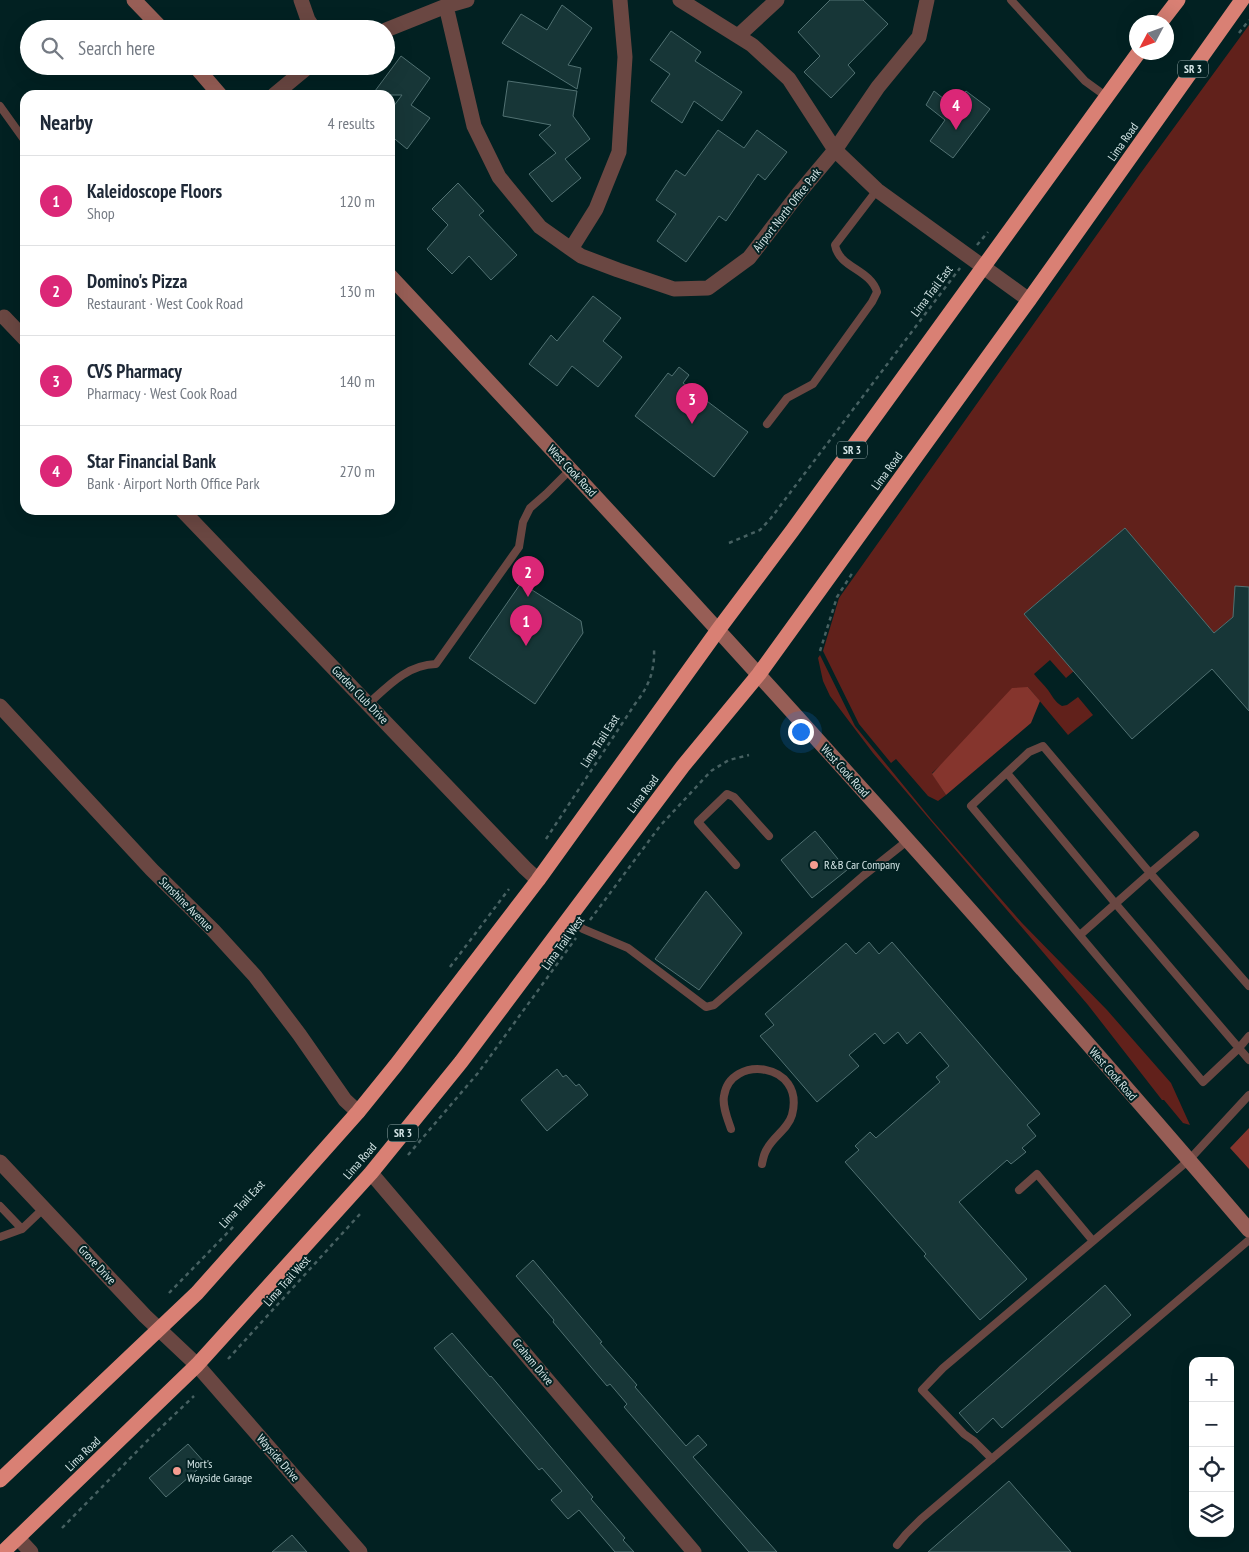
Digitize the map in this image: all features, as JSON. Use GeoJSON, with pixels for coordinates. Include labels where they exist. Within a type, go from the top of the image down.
{"type":"FeatureCollection","features":[{"type":"Feature","properties":{"kind":"highway"},"geometry":{"type":"LineString","coordinates":[[1166,15],[1178,0]]}},
{"type":"Feature","properties":{"kind":"highway","name":"Lima Road"},"geometry":{"type":"LineString","coordinates":[[3,1552],[197,1365],[371,1173],[461,1062],[683,766],[759,674],[1029,300],[1242,0]]}},
{"type":"Feature","properties":{"kind":"highway","name":"SR 3"},"geometry":{"type":"LineString","coordinates":[[0,1480],[198,1293],[358,1112],[538,880],[1133,60]]}},
{"type":"Feature","properties":{"kind":"main road"},"geometry":{"type":"LineString","coordinates":[[134,0],[153,20]]}},
{"type":"Feature","properties":{"kind":"main road"},"geometry":{"type":"LineString","coordinates":[[203,75],[216,90]]}},
{"type":"Feature","properties":{"kind":"main road","name":"West Cook Road"},"geometry":{"type":"LineString","coordinates":[[395,281],[759,674],[1249,1230]]}},
{"type":"Feature","properties":{"kind":"street"},"geometry":{"type":"LineString","coordinates":[[301,0],[308,20]]}},
{"type":"Feature","properties":{"kind":"street"},"geometry":{"type":"LineString","coordinates":[[395,26],[446,6],[467,0]]}},
{"type":"Feature","properties":{"kind":"street"},"geometry":{"type":"LineString","coordinates":[[571,249],[596,209],[619,152],[625,57],[620,0]]}},
{"type":"Feature","properties":{"kind":"street"},"geometry":{"type":"LineString","coordinates":[[680,0],[752,45],[789,79],[835,150],[877,190],[1029,300]]}},
{"type":"Feature","properties":{"kind":"street"},"geometry":{"type":"LineString","coordinates":[[738,36],[777,0]]}},
{"type":"Feature","properties":{"kind":"street","name":"Airport North Office Park"},"geometry":{"type":"LineString","coordinates":[[446,6],[466,95],[478,138],[500,177],[540,227],[581,256],[603,264],[674,288],[708,288],[750,258],[799,193],[835,150],[878,87],[919,38],[927,0]]}},
{"type":"Feature","properties":{"kind":"street"},"geometry":{"type":"LineString","coordinates":[[280,90],[298,75]]}},
{"type":"Feature","properties":{"kind":"street"},"geometry":{"type":"LineString","coordinates":[[4,316],[20,334]]}},
{"type":"Feature","properties":{"kind":"street","name":"Garden Club Drive"},"geometry":{"type":"LineString","coordinates":[[187,515],[524,868],[538,880]]}},
{"type":"Feature","properties":{"kind":"street","name":"Sunshine Avenue"},"geometry":{"type":"LineString","coordinates":[[0,706],[152,870],[255,976],[299,1034],[345,1100],[358,1112]]}},
{"type":"Feature","properties":{"kind":"street","name":"Grove Drive"},"geometry":{"type":"LineString","coordinates":[[0,1162],[158,1330],[197,1365]]}},
{"type":"Feature","properties":{"kind":"street","name":"Graham Drive"},"geometry":{"type":"LineString","coordinates":[[371,1173],[694,1552]]}},
{"type":"Feature","properties":{"kind":"street","name":"Wayside Drive"},"geometry":{"type":"LineString","coordinates":[[197,1365],[360,1552]]}},
{"type":"Feature","properties":{"kind":"street"},"geometry":{"type":"LineString","coordinates":[[18,1538],[30,1552]]}},
{"type":"Feature","properties":{"kind":"lane"},"geometry":{"type":"LineString","coordinates":[[1011,0],[1085,81],[1107,97]]}},
{"type":"Feature","properties":{"kind":"lane"},"geometry":{"type":"LineString","coordinates":[[0,106],[20,134]]}},
{"type":"Feature","properties":{"kind":"lane"},"geometry":{"type":"LineString","coordinates":[[767,424],[787,398],[813,384],[874,297],[876,292],[874,284],[842,259],[836,252],[835,245],[877,190]]}},
{"type":"Feature","properties":{"kind":"lane"},"geometry":{"type":"LineString","coordinates":[[368,704],[396,678],[424,664],[436,664],[519,547],[523,522],[530,508],[571,469]]}},
{"type":"Feature","properties":{"kind":"lane"},"geometry":{"type":"LineString","coordinates":[[1249,986],[1150,873],[1044,746],[1029,752],[971,806],[1203,1082],[1249,1036]]}},
{"type":"Feature","properties":{"kind":"lane"},"geometry":{"type":"LineString","coordinates":[[1007,773],[1115,904],[1249,1060]]}},
{"type":"Feature","properties":{"kind":"lane"},"geometry":{"type":"LineString","coordinates":[[736,865],[698,822],[727,794],[734,797],[769,836]]}},
{"type":"Feature","properties":{"kind":"lane"},"geometry":{"type":"LineString","coordinates":[[1080,935],[1196,835]]}},
{"type":"Feature","properties":{"kind":"lane"},"geometry":{"type":"LineString","coordinates":[[569,918],[584,929],[628,948],[706,1006],[714,1005],[907,841]]}},
{"type":"Feature","properties":{"kind":"lane"},"geometry":{"type":"LineString","coordinates":[[731,1129],[724,1096],[730,1082],[740,1073],[754,1069],[771,1070],[781,1076],[791,1089],[794,1100],[792,1117],[767,1149],[762,1164]]}},
{"type":"Feature","properties":{"kind":"lane"},"geometry":{"type":"LineString","coordinates":[[992,1459],[964,1434],[922,1390],[943,1368],[1189,1160],[1249,1095]]}},
{"type":"Feature","properties":{"kind":"lane"},"geometry":{"type":"LineString","coordinates":[[1019,1190],[1037,1174],[1093,1241]]}},
{"type":"Feature","properties":{"kind":"lane"},"geometry":{"type":"LineString","coordinates":[[0,1206],[22,1229]]}},
{"type":"Feature","properties":{"kind":"lane"},"geometry":{"type":"LineString","coordinates":[[0,1238],[22,1229],[44,1208]]}},
{"type":"Feature","properties":{"kind":"lane"},"geometry":{"type":"LineString","coordinates":[[897,1545],[921,1519],[1249,1240]]}},
{"type":"Feature","properties":{"kind":"path","name":"Lima Trail East"},"geometry":{"type":"LineString","coordinates":[[729,543],[760,530],[771,518],[993,226]]}},
{"type":"Feature","properties":{"kind":"path","name":"Lima Trail East"},"geometry":{"type":"LineString","coordinates":[[546,839],[635,704],[647,690],[654,659],[654,648]]}},
{"type":"Feature","properties":{"kind":"path","name":"Lima Trail West"},"geometry":{"type":"LineString","coordinates":[[403,1160],[478,1073],[660,826],[711,771],[729,760],[749,755]]}},
{"type":"Feature","properties":{"kind":"path","name":"Lima Trail West"},"geometry":{"type":"LineString","coordinates":[[228,1360],[360,1214]]}},
{"type":"Feature","properties":{"kind":"path","name":"Lima Trail East"},"geometry":{"type":"LineString","coordinates":[[169,1293],[236,1224]]}},
{"type":"Feature","properties":{"kind":"path"},"geometry":{"type":"LineString","coordinates":[[62,1528],[194,1396]]}},
{"type":"Feature","properties":{"kind":"shaded area"},"geometry":{"type":"Polygon","coordinates":[[[1249,25],[1249,587],[1233,617],[1214,633],[1125,528],[1024,614],[1074,671],[1066,678],[1050,660],[1034,674],[1059,704],[1062,706],[1067,705],[1078,697],[1093,715],[1068,735],[1028,687],[932,773],[946,795],[938,801],[928,796],[896,759],[891,763],[859,724],[823,651],[839,598],[1140,174],[1249,25]]]}},
{"type":"Feature","properties":{"kind":"shaded area"},"geometry":{"type":"Polygon","coordinates":[[[820,655],[855,726],[931,819],[1022,923],[1107,1010],[1171,1083],[1190,1125],[1183,1123],[1162,1100],[1088,1005],[873,753],[830,696],[823,681],[818,658],[820,655]]]}},
{"type":"Feature","properties":{"kind":"shaded area"},"geometry":{"type":"Polygon","coordinates":[[[1028,687],[1040,701],[1031,723],[946,795],[932,774],[1012,688],[1028,687]]]}},
{"type":"Feature","properties":{"kind":"shaded area"},"geometry":{"type":"Polygon","coordinates":[[[1249,1128],[1249,1169],[1230,1148],[1249,1128]]]}},
{"type":"Feature","properties":{"kind":"building"},"geometry":{"type":"Polygon","coordinates":[[[830,0],[863,0],[888,24],[848,65],[855,73],[831,98],[804,72],[820,56],[798,32],[830,0]]]}},
{"type":"Feature","properties":{"kind":"building"},"geometry":{"type":"Polygon","coordinates":[[[562,5],[592,28],[568,65],[581,68],[577,89],[502,43],[521,14],[547,30],[562,5]]]}},
{"type":"Feature","properties":{"kind":"building"},"geometry":{"type":"Polygon","coordinates":[[[671,31],[701,52],[695,61],[742,92],[722,121],[694,101],[682,123],[651,101],[670,74],[650,60],[671,31]]]}},
{"type":"Feature","properties":{"kind":"building"},"geometry":{"type":"Polygon","coordinates":[[[401,56],[430,78],[411,105],[430,118],[407,149],[395,139],[395,104],[402,95],[395,95],[395,90],[376,90],[387,75],[395,75],[395,64],[401,56]]]}},
{"type":"Feature","properties":{"kind":"building"},"geometry":{"type":"Polygon","coordinates":[[[508,81],[577,91],[573,116],[590,139],[565,159],[581,178],[552,202],[529,174],[556,153],[539,135],[551,125],[503,116],[508,81]]]}},
{"type":"Feature","properties":{"kind":"building"},"geometry":{"type":"Polygon","coordinates":[[[934,91],[954,107],[966,91],[990,109],[953,158],[930,141],[945,120],[926,105],[934,91]]]}},
{"type":"Feature","properties":{"kind":"building"},"geometry":{"type":"Polygon","coordinates":[[[718,130],[744,148],[757,130],[787,152],[765,180],[758,174],[726,221],[719,216],[686,262],[657,241],[676,214],[656,200],[676,170],[685,176],[718,130]]]}},
{"type":"Feature","properties":{"kind":"building"},"geometry":{"type":"Polygon","coordinates":[[[458,183],[484,211],[479,215],[517,255],[491,280],[469,256],[452,274],[427,249],[448,225],[432,209],[458,183]]]}},
{"type":"Feature","properties":{"kind":"building"},"geometry":{"type":"Polygon","coordinates":[[[593,296],[621,318],[603,341],[622,357],[598,387],[572,366],[557,386],[529,364],[551,335],[557,341],[593,296]]]}},
{"type":"Feature","properties":{"kind":"building"},"geometry":{"type":"Polygon","coordinates":[[[679,367],[689,375],[683,383],[748,432],[714,477],[635,416],[668,373],[672,376],[679,367]]]}},
{"type":"Feature","properties":{"kind":"building"},"geometry":{"type":"Polygon","coordinates":[[[1125,528],[1214,633],[1233,617],[1235,586],[1249,587],[1249,711],[1212,669],[1132,739],[1024,614],[1125,528]]]}},
{"type":"Feature","properties":{"kind":"building"},"geometry":{"type":"Polygon","coordinates":[[[521,583],[581,621],[583,633],[535,704],[469,658],[521,583]]]}},
{"type":"Feature","properties":{"kind":"building","name":"R&B Car Company"},"geometry":{"type":"Polygon","coordinates":[[[815,831],[847,870],[812,898],[781,860],[815,831]]]}},
{"type":"Feature","properties":{"kind":"building"},"geometry":{"type":"Polygon","coordinates":[[[706,891],[742,933],[699,990],[655,959],[706,891]]]}},
{"type":"Feature","properties":{"kind":"building"},"geometry":{"type":"Polygon","coordinates":[[[869,942],[879,954],[892,942],[1040,1114],[1027,1125],[1036,1136],[1022,1148],[1026,1152],[1011,1164],[1007,1160],[959,1202],[1027,1279],[980,1320],[924,1256],[926,1254],[845,1162],[859,1150],[855,1146],[870,1132],[876,1138],[940,1082],[936,1077],[949,1066],[920,1032],[907,1044],[898,1032],[884,1044],[875,1033],[849,1055],[859,1066],[817,1102],[760,1036],[774,1025],[765,1014],[846,943],[856,954],[869,942]]]}},
{"type":"Feature","properties":{"kind":"building"},"geometry":{"type":"Polygon","coordinates":[[[557,1069],[563,1077],[566,1075],[576,1086],[579,1084],[588,1095],[547,1131],[521,1100],[557,1069]]]}},
{"type":"Feature","properties":{"kind":"building"},"geometry":{"type":"Polygon","coordinates":[[[533,1260],[602,1342],[600,1343],[637,1385],[635,1387],[686,1446],[698,1435],[707,1445],[693,1457],[777,1552],[749,1552],[624,1407],[627,1404],[610,1384],[607,1386],[516,1276],[533,1260]]]}},
{"type":"Feature","properties":{"kind":"building"},"geometry":{"type":"Polygon","coordinates":[[[1105,1285],[1131,1315],[1002,1428],[993,1418],[977,1433],[959,1413],[1105,1285]]]}},
{"type":"Feature","properties":{"kind":"building"},"geometry":{"type":"Polygon","coordinates":[[[452,1333],[491,1376],[593,1497],[591,1499],[625,1538],[623,1540],[634,1552],[615,1552],[579,1510],[568,1519],[551,1500],[562,1491],[542,1468],[539,1470],[434,1348],[452,1333]]]}},
{"type":"Feature","properties":{"kind":"building","name":"Mort's Wayside Garage"},"geometry":{"type":"Polygon","coordinates":[[[188,1444],[205,1463],[166,1497],[149,1478],[188,1444]]]}},
{"type":"Feature","properties":{"kind":"building"},"geometry":{"type":"Polygon","coordinates":[[[1009,1481],[1071,1552],[928,1552],[1009,1481]]]}},
{"type":"Feature","properties":{"kind":"building"},"geometry":{"type":"Polygon","coordinates":[[[292,1535],[307,1552],[272,1552],[292,1535]]]}},
{"type":"Feature","properties":{"kind":"place","name":"Star Financial Bank"},"geometry":{"type":"Point","coordinates":[956,130]}},
{"type":"Feature","properties":{"kind":"place","name":"CVS Pharmacy"},"geometry":{"type":"Point","coordinates":[692,424]}},
{"type":"Feature","properties":{"kind":"place","name":"Domino's Pizza"},"geometry":{"type":"Point","coordinates":[528,597]}},
{"type":"Feature","properties":{"kind":"place","name":"Kaleidoscope Floors"},"geometry":{"type":"Point","coordinates":[526,646]}},
{"type":"Feature","properties":{"kind":"place","name":"R&B Car Company"},"geometry":{"type":"Point","coordinates":[814,865]}},
{"type":"Feature","properties":{"kind":"place","name":"Mort's Wayside Garage"},"geometry":{"type":"Point","coordinates":[177,1471]}}]}
